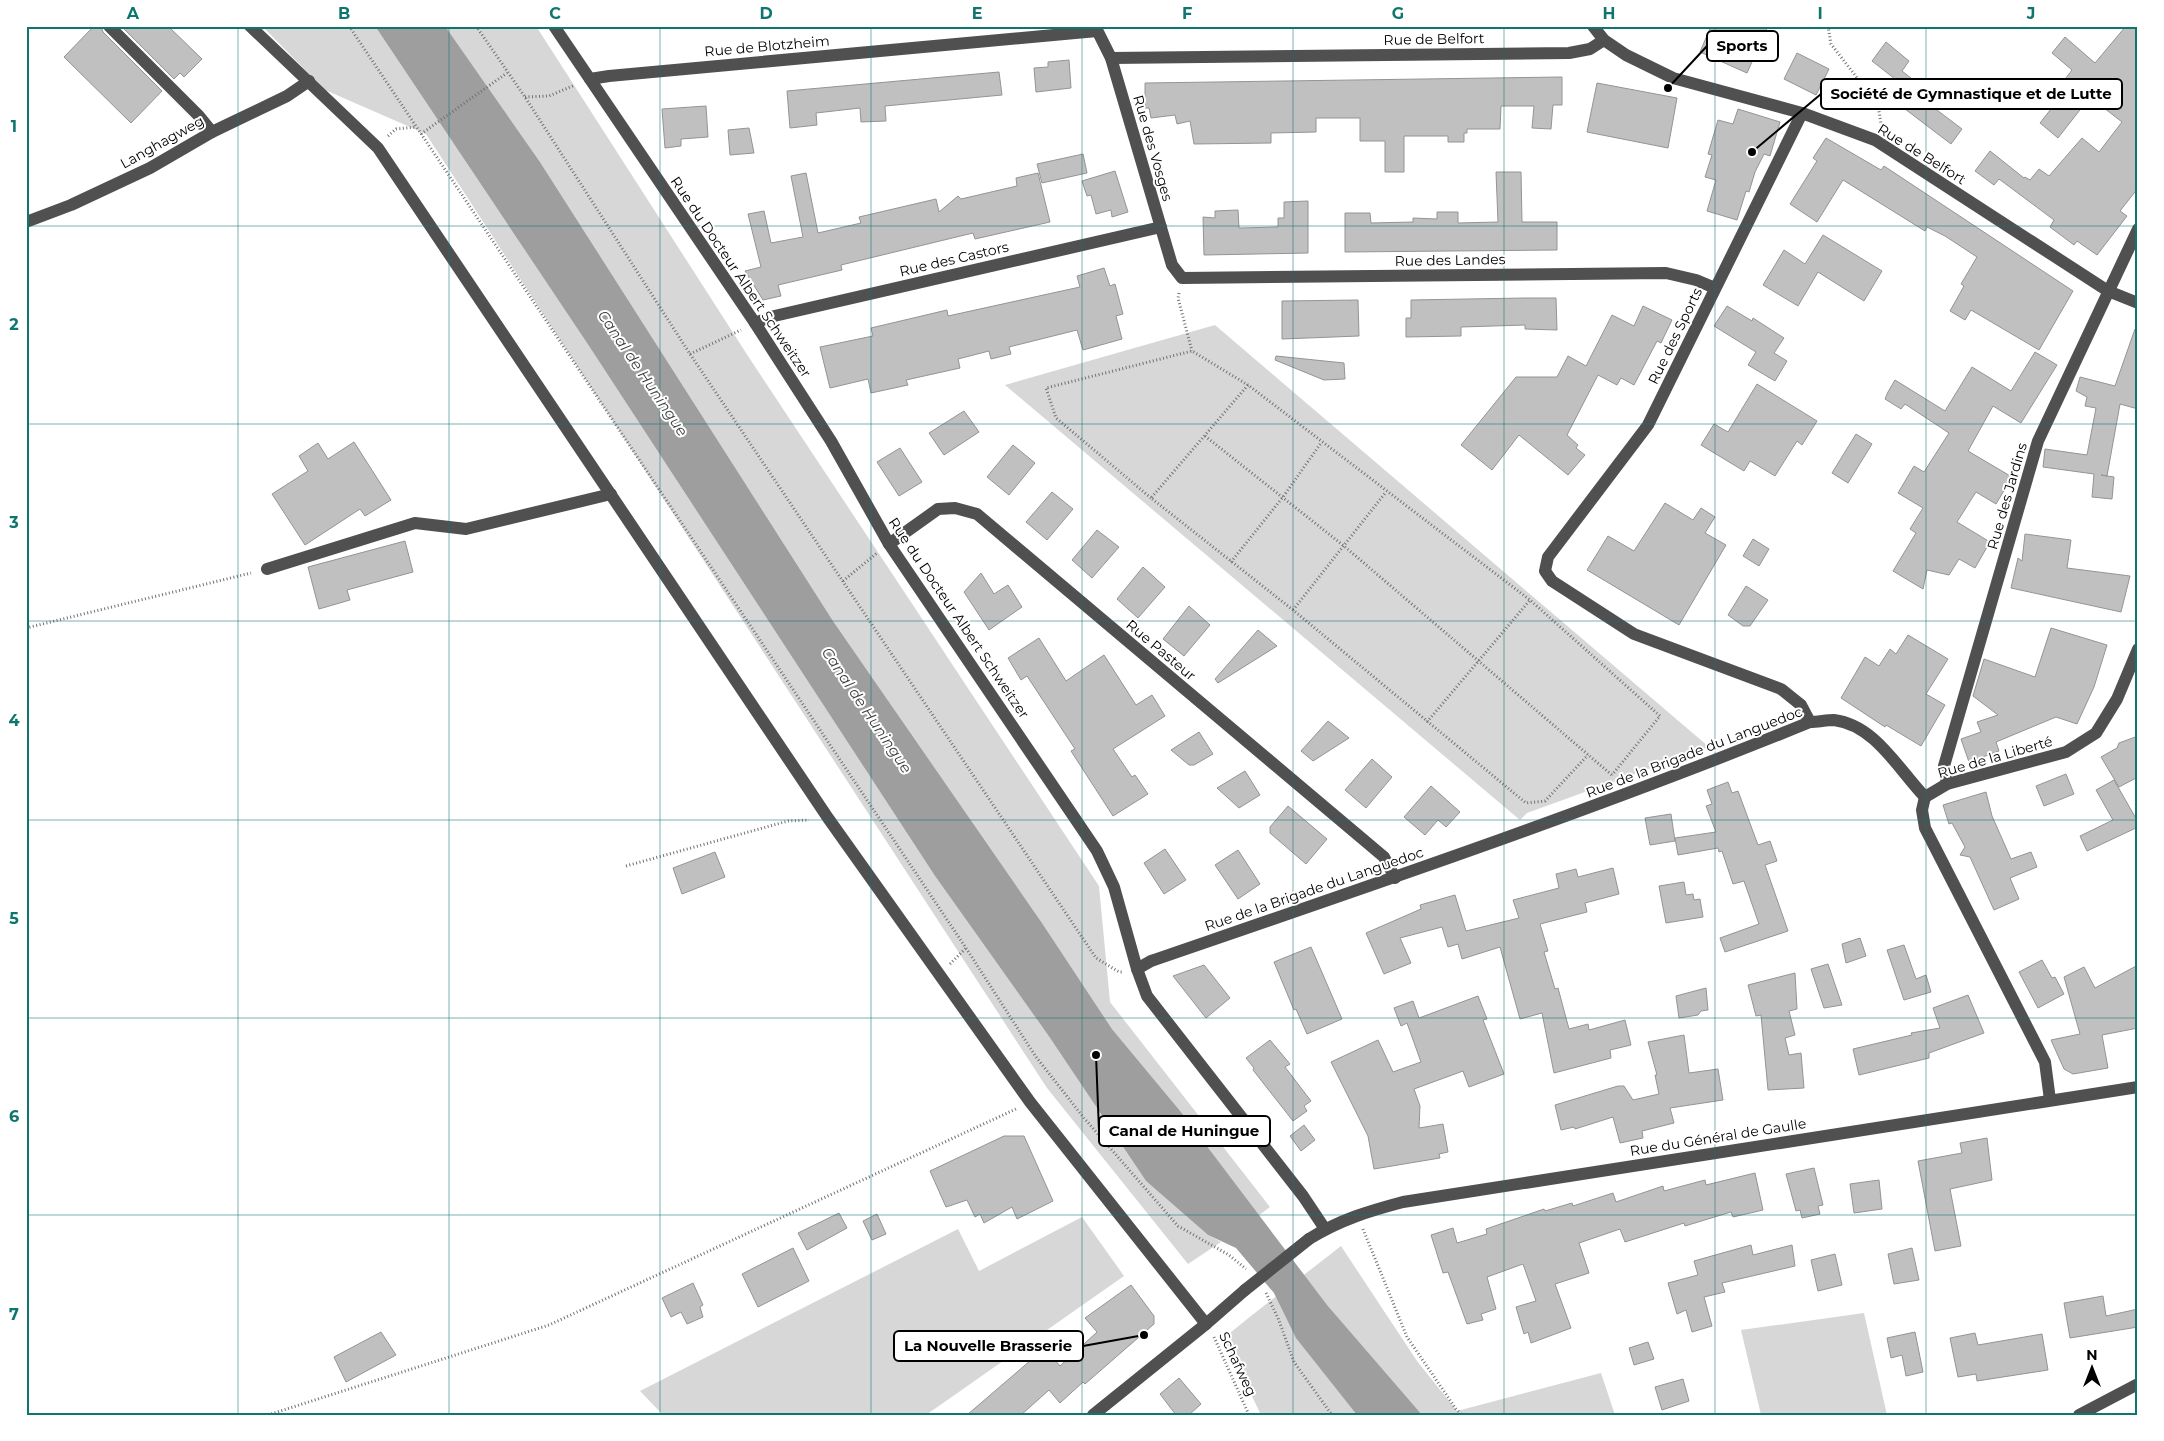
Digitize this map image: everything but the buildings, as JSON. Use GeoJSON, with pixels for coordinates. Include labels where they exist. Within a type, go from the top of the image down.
{"type":"FeatureCollection","features":[{"type":"Feature","properties":{"kind":"street"},"geometry":{"type":"LineString","coordinates":[[109,26],[199,116],[212,132]]}},
{"type":"Feature","properties":{"kind":"street"},"geometry":{"type":"LineString","coordinates":[[250,26],[378,148],[828,818],[1030,1102],[1206,1324]]}},
{"type":"Feature","properties":{"kind":"street","name":"Rue du Docteur Albert Schweitzer"},"geometry":{"type":"LineString","coordinates":[[554,26],[755,323],[830,441],[889,544],[1097,851],[1114,887],[1137,969],[1147,996],[1303,1196],[1325,1229]]}},
{"type":"Feature","properties":{"kind":"street"},"geometry":{"type":"LineString","coordinates":[[1593,26],[1604,40]]}},
{"type":"Feature","properties":{"kind":"street","name":"Rue de Blotzheim"},"geometry":{"type":"LineString","coordinates":[[590,79],[1096,28]]}},
{"type":"Feature","properties":{"kind":"street","name":"Rue des Vosges"},"geometry":{"type":"LineString","coordinates":[[1096,28],[1111,58],[1172,265],[1182,278]]}},
{"type":"Feature","properties":{"kind":"street","name":"Rue de Belfort"},"geometry":{"type":"LineString","coordinates":[[1111,58],[1569,53],[1590,49],[1604,40],[1626,55],[1673,78],[1802,113],[1875,140],[2108,292],[2138,303]]}},
{"type":"Feature","properties":{"kind":"street","name":"Langhagweg"},"geometry":{"type":"LineString","coordinates":[[26,222],[71,205],[150,168],[212,132],[287,96],[309,81]]}},
{"type":"Feature","properties":{"kind":"street","name":"Rue des Sports"},"geometry":{"type":"LineString","coordinates":[[1802,113],[1648,425],[1548,557],[1545,571],[1552,581],[1634,634],[1781,689],[1801,705],[1810,722]]}},
{"type":"Feature","properties":{"kind":"street","name":"Rue des Castors"},"geometry":{"type":"LineString","coordinates":[[755,323],[770,317],[1161,227]]}},
{"type":"Feature","properties":{"kind":"street","name":"Rue des Jardins"},"geometry":{"type":"LineString","coordinates":[[1947,784],[1944,766],[2038,441],[2138,229]]}},
{"type":"Feature","properties":{"kind":"street","name":"Rue des Landes"},"geometry":{"type":"LineString","coordinates":[[1182,278],[1666,273],[1696,280],[1715,288]]}},
{"type":"Feature","properties":{"kind":"street"},"geometry":{"type":"LineString","coordinates":[[267,569],[415,523],[466,529],[611,494]]}},
{"type":"Feature","properties":{"kind":"street","name":"Rue Pasteur"},"geometry":{"type":"LineString","coordinates":[[889,544],[938,509],[955,508],[977,514],[1384,858],[1395,878]]}},
{"type":"Feature","properties":{"kind":"street","name":"Rue de la Liberté"},"geometry":{"type":"LineString","coordinates":[[1925,796],[1947,784],[2066,752],[2096,733],[2118,699],[2138,649]]}},
{"type":"Feature","properties":{"kind":"street","name":"Rue de la Brigade du Languedoc"},"geometry":{"type":"LineString","coordinates":[[1137,969],[1152,961],[1395,878],[1632,792],[1810,722],[1833,720],[1855,726],[1874,738],[1925,796]]}},
{"type":"Feature","properties":{"kind":"street"},"geometry":{"type":"LineString","coordinates":[[1925,796],[1922,810],[1925,828],[2044,1062],[2050,1100]]}},
{"type":"Feature","properties":{"kind":"street","name":"Rue du Général de Gaulle"},"geometry":{"type":"LineString","coordinates":[[1093,1415],[1309,1239],[1357,1214],[1403,1202],[2138,1087]]}},
{"type":"Feature","properties":{"kind":"street"},"geometry":{"type":"LineString","coordinates":[[2081,1414],[2138,1384]]}},
{"type":"Feature","properties":{"kind":"path"},"geometry":{"type":"LineString","coordinates":[[348,26],[966,948],[1036,1057],[1084,1118],[1178,1226],[1229,1255],[1248,1270]]}},
{"type":"Feature","properties":{"kind":"path"},"geometry":{"type":"LineString","coordinates":[[476,26],[525,97],[690,354],[1096,958],[1119,972],[1137,969]]}},
{"type":"Feature","properties":{"kind":"path"},"geometry":{"type":"LineString","coordinates":[[1828,26],[1831,44],[1878,105],[1881,124],[1875,140]]}},
{"type":"Feature","properties":{"kind":"path"},"geometry":{"type":"LineString","coordinates":[[421,134],[507,73]]}},
{"type":"Feature","properties":{"kind":"path"},"geometry":{"type":"LineString","coordinates":[[525,97],[549,96],[590,79]]}},
{"type":"Feature","properties":{"kind":"path"},"geometry":{"type":"LineString","coordinates":[[378,148],[396,129],[416,127]]}},
{"type":"Feature","properties":{"kind":"path"},"geometry":{"type":"LineString","coordinates":[[1182,278],[1178,298],[1192,351],[1248,385],[1530,600],[1660,716],[1612,775]]}},
{"type":"Feature","properties":{"kind":"path"},"geometry":{"type":"LineString","coordinates":[[690,354],[755,323]]}},
{"type":"Feature","properties":{"kind":"path"},"geometry":{"type":"LineString","coordinates":[[1192,351],[1046,388],[1056,418],[1151,498],[1293,610],[1526,802],[1545,801],[1588,754]]}},
{"type":"Feature","properties":{"kind":"path"},"geometry":{"type":"LineString","coordinates":[[1151,498],[1248,385]]}},
{"type":"Feature","properties":{"kind":"path"},"geometry":{"type":"LineString","coordinates":[[1205,436],[1344,546],[1632,792]]}},
{"type":"Feature","properties":{"kind":"path"},"geometry":{"type":"LineString","coordinates":[[1231,562],[1283,497],[1321,442]]}},
{"type":"Feature","properties":{"kind":"path"},"geometry":{"type":"LineString","coordinates":[[1293,610],[1386,492]]}},
{"type":"Feature","properties":{"kind":"path"},"geometry":{"type":"LineString","coordinates":[[843,582],[889,544]]}},
{"type":"Feature","properties":{"kind":"path"},"geometry":{"type":"LineString","coordinates":[[26,628],[267,569]]}},
{"type":"Feature","properties":{"kind":"path"},"geometry":{"type":"LineString","coordinates":[[1427,722],[1530,600]]}},
{"type":"Feature","properties":{"kind":"path"},"geometry":{"type":"LineString","coordinates":[[626,866],[788,821],[828,818]]}},
{"type":"Feature","properties":{"kind":"path"},"geometry":{"type":"LineString","coordinates":[[268,1415],[549,1325],[1030,1102]]}},
{"type":"Feature","properties":{"kind":"path"},"geometry":{"type":"LineString","coordinates":[[1357,1214],[1407,1337],[1462,1415]]}},
{"type":"Feature","properties":{"kind":"path"},"geometry":{"type":"LineString","coordinates":[[1262,1289],[1278,1318],[1294,1362],[1332,1415]]}},
{"type":"Feature","properties":{"kind":"path","name":"Schafweg"},"geometry":{"type":"LineString","coordinates":[[1206,1324],[1249,1415]]}},
{"type":"Feature","properties":{"kind":"shaded area"},"geometry":{"type":"Polygon","coordinates":[[[262,26],[375,26],[589,346],[935,876],[1048,1035],[1146,1181],[1208,1235],[1221,1242],[1188,1264],[1047,1088],[426,134],[325,90],[262,26]]]}},
{"type":"Feature","properties":{"kind":"shaded area"},"geometry":{"type":"Polygon","coordinates":[[[445,26],[536,26],[748,356],[1099,886],[1110,1002],[1270,1207],[1258,1216],[1181,1112],[1112,1029],[1042,923],[833,621],[540,162],[445,26]]]}},
{"type":"Feature","properties":{"kind":"shaded area"},"geometry":{"type":"Polygon","coordinates":[[[1215,325],[1709,747],[1527,813],[1520,820],[1005,385],[1215,325]]]}},
{"type":"Feature","properties":{"kind":"shaded area"},"geometry":{"type":"Polygon","coordinates":[[[1082,1217],[1124,1276],[926,1415],[663,1415],[640,1391],[958,1229],[979,1271],[1082,1217]]]}},
{"type":"Feature","properties":{"kind":"shaded area"},"geometry":{"type":"Polygon","coordinates":[[[1341,1246],[1417,1361],[1457,1411],[1601,1373],[1615,1415],[1261,1415],[1224,1338],[1341,1246]]]}},
{"type":"Feature","properties":{"kind":"shaded area"},"geometry":{"type":"Polygon","coordinates":[[[1864,1313],[1887,1415],[1761,1415],[1741,1330],[1864,1313]]]}},
{"type":"Feature","properties":{"kind":"water"},"geometry":{"type":"Polygon","coordinates":[[[375,26],[445,26],[540,162],[833,621],[1042,923],[1112,1029],[1181,1112],[1327,1305],[1422,1415],[1357,1415],[1296,1338],[1274,1293],[1236,1248],[1208,1235],[1146,1181],[1048,1035],[935,876],[589,346],[375,26]]]}},
{"type":"Feature","properties":{"kind":"place","name":"Sports"},"geometry":{"type":"Point","coordinates":[1668,88]}},
{"type":"Feature","properties":{"kind":"place","name":"Société de Gymnastique et de Lutte"},"geometry":{"type":"Point","coordinates":[1752,152]}},
{"type":"Feature","properties":{"kind":"place","name":"Canal de Huningue"},"geometry":{"type":"Point","coordinates":[1096,1055]}},
{"type":"Feature","properties":{"kind":"place","name":"La Nouvelle Brasserie"},"geometry":{"type":"Point","coordinates":[1144,1335]}}]}
